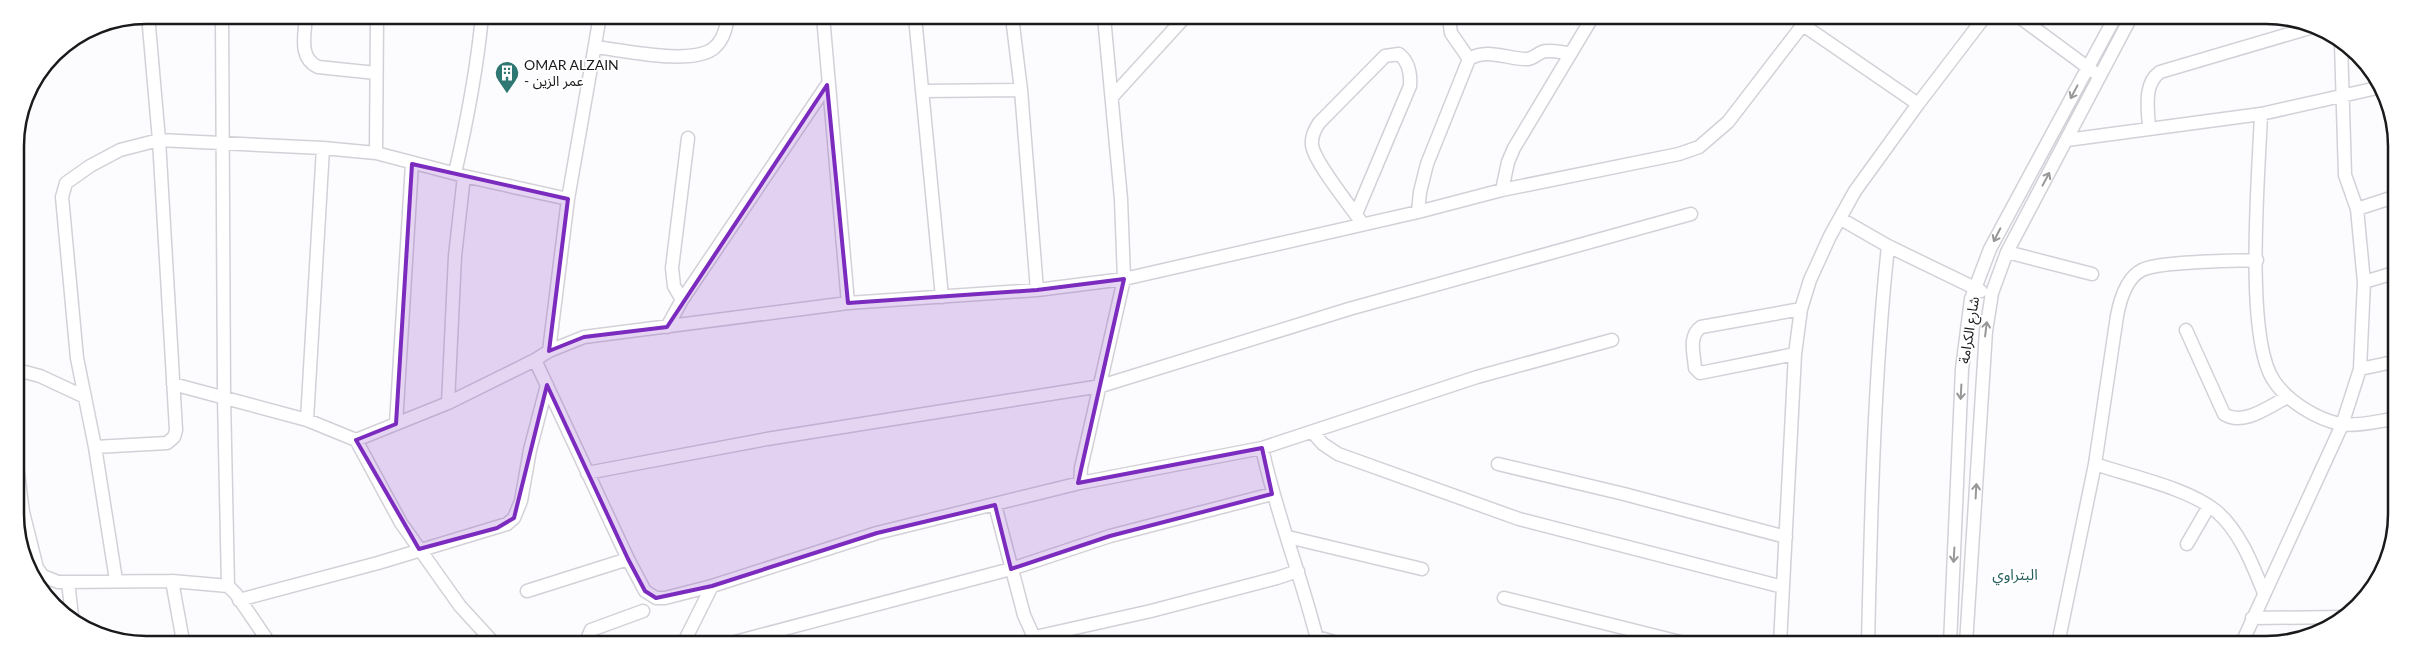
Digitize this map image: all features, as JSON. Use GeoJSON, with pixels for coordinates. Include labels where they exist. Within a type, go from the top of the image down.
{"type":"FeatureCollection","features":[{"type":"Feature","properties":{"kind":"street"},"geometry":{"type":"LineString","coordinates":[[94,446],[171,441],[176,430],[159,140],[149,24]]}},
{"type":"Feature","properties":{"kind":"street"},"geometry":{"type":"LineString","coordinates":[[222,24],[224,397],[228,586],[265,636]]}},
{"type":"Feature","properties":{"kind":"street"},"geometry":{"type":"LineString","coordinates":[[306,24],[304,55],[311,64],[318,67],[376,73]]}},
{"type":"Feature","properties":{"kind":"street"},"geometry":{"type":"LineString","coordinates":[[376,153],[377,24]]}},
{"type":"Feature","properties":{"kind":"street"},"geometry":{"type":"LineString","coordinates":[[448,403],[460,175],[481,24]]}},
{"type":"Feature","properties":{"kind":"street"},"geometry":{"type":"LineString","coordinates":[[549,351],[568,198],[599,24]]}},
{"type":"Feature","properties":{"kind":"street"},"geometry":{"type":"LineString","coordinates":[[595,47],[684,56],[696,55],[707,52],[720,42],[726,24]]}},
{"type":"Feature","properties":{"kind":"street"},"geometry":{"type":"LineString","coordinates":[[823,24],[827,85],[848,303]]}},
{"type":"Feature","properties":{"kind":"street"},"geometry":{"type":"LineString","coordinates":[[916,24],[942,297]]}},
{"type":"Feature","properties":{"kind":"street"},"geometry":{"type":"LineString","coordinates":[[1013,24],[1021,90],[1036,290]]}},
{"type":"Feature","properties":{"kind":"street"},"geometry":{"type":"LineString","coordinates":[[1080,483],[1081,468],[1124,280],[1121,199],[1105,24]]}},
{"type":"Feature","properties":{"kind":"street"},"geometry":{"type":"LineString","coordinates":[[1112,97],[1179,24]]}},
{"type":"Feature","properties":{"kind":"street"},"geometry":{"type":"LineString","coordinates":[[1450,24],[1451,33],[1469,59]]}},
{"type":"Feature","properties":{"kind":"street"},"geometry":{"type":"LineString","coordinates":[[1502,190],[1508,162],[1514,148],[1588,24]]}},
{"type":"Feature","properties":{"kind":"street"},"geometry":{"type":"LineString","coordinates":[[356,440],[448,403],[568,342],[593,335],[848,303],[1036,290],[1124,280],[1359,219],[1418,212],[1502,190],[1657,159],[1699,146],[1728,122],[1804,24]]}},
{"type":"Feature","properties":{"kind":"street"},"geometry":{"type":"LineString","coordinates":[[1809,24],[1918,104]]}},
{"type":"Feature","properties":{"kind":"street"},"geometry":{"type":"LineString","coordinates":[[1780,636],[1796,354],[1801,309],[1821,253],[1855,191],[1979,24]]}},
{"type":"Feature","properties":{"kind":"street"},"geometry":{"type":"LineString","coordinates":[[2029,24],[2099,75]]}},
{"type":"Feature","properties":{"kind":"street","name":"شارع الكرامة"},"geometry":{"type":"LineString","coordinates":[[1950,636],[1962,369],[1968,315],[1976,287],[1993,242],[2111,24]]}},
{"type":"Feature","properties":{"kind":"street","name":"شارع الكرامة"},"geometry":{"type":"LineString","coordinates":[[1967,636],[1986,331],[1992,293],[2007,252],[2127,24]]}},
{"type":"Feature","properties":{"kind":"street"},"geometry":{"type":"LineString","coordinates":[[2149,128],[2149,88],[2151,81],[2160,72],[2304,30]]}},
{"type":"Feature","properties":{"kind":"street"},"geometry":{"type":"LineString","coordinates":[[2245,636],[2342,425],[2360,369],[2364,282],[2357,210],[2345,175],[2341,50]]}},
{"type":"Feature","properties":{"kind":"street"},"geometry":{"type":"LineString","coordinates":[[1418,212],[1420,192],[1427,164],[1469,59],[1482,54],[1506,54],[1526,59],[1547,51],[1570,53]]}},
{"type":"Feature","properties":{"kind":"street"},"geometry":{"type":"LineString","coordinates":[[1398,54],[1404,58],[1409,68],[1410,86],[1359,219],[1319,162],[1311,143],[1320,123],[1385,56],[1398,54]]}},
{"type":"Feature","properties":{"kind":"street"},"geometry":{"type":"LineString","coordinates":[[667,327],[682,300],[827,85]]}},
{"type":"Feature","properties":{"kind":"street"},"geometry":{"type":"LineString","coordinates":[[2067,140],[2261,114],[2374,89]]}},
{"type":"Feature","properties":{"kind":"street"},"geometry":{"type":"LineString","coordinates":[[922,91],[1021,90]]}},
{"type":"Feature","properties":{"kind":"street"},"geometry":{"type":"LineString","coordinates":[[2261,114],[2257,260],[2260,340],[2274,381],[2288,396],[2320,418],[2342,425],[2388,420]]}},
{"type":"Feature","properties":{"kind":"street"},"geometry":{"type":"LineString","coordinates":[[682,300],[674,286],[672,274],[688,138]]}},
{"type":"Feature","properties":{"kind":"street"},"geometry":{"type":"LineString","coordinates":[[116,580],[94,446],[77,358],[66,254],[62,191],[66,183],[97,162],[120,150],[159,140],[323,148],[376,153],[412,164],[568,198]]}},
{"type":"Feature","properties":{"kind":"street"},"geometry":{"type":"LineString","coordinates":[[307,420],[323,148]]}},
{"type":"Feature","properties":{"kind":"street"},"geometry":{"type":"LineString","coordinates":[[396,424],[412,164]]}},
{"type":"Feature","properties":{"kind":"street"},"geometry":{"type":"LineString","coordinates":[[2357,210],[2388,199]]}},
{"type":"Feature","properties":{"kind":"street"},"geometry":{"type":"LineString","coordinates":[[587,473],[767,439],[1101,386],[1349,309],[1691,214]]}},
{"type":"Feature","properties":{"kind":"street"},"geometry":{"type":"LineString","coordinates":[[1841,219],[1888,246],[1992,293]]}},
{"type":"Feature","properties":{"kind":"street"},"geometry":{"type":"LineString","coordinates":[[1868,636],[1871,536],[1883,294],[1888,246]]}},
{"type":"Feature","properties":{"kind":"street"},"geometry":{"type":"LineString","coordinates":[[2007,252],[2092,274]]}},
{"type":"Feature","properties":{"kind":"street"},"geometry":{"type":"LineString","coordinates":[[2060,636],[2095,464],[2117,316],[2123,293],[2130,281],[2142,270],[2159,266],[2257,260]]}},
{"type":"Feature","properties":{"kind":"street"},"geometry":{"type":"LineString","coordinates":[[2364,282],[2388,275]]}},
{"type":"Feature","properties":{"kind":"street"},"geometry":{"type":"LineString","coordinates":[[1796,354],[1700,373],[1695,368],[1693,337],[1695,331],[1701,327],[1801,309]]}},
{"type":"Feature","properties":{"kind":"street"},"geometry":{"type":"LineString","coordinates":[[2186,330],[2224,414],[2236,419],[2253,415],[2288,396]]}},
{"type":"Feature","properties":{"kind":"street"},"geometry":{"type":"LineString","coordinates":[[535,360],[587,473],[645,591],[656,598],[665,598],[712,586],[877,533],[1080,483],[1262,448],[1313,433],[1326,426],[1477,376],[1612,340]]}},
{"type":"Feature","properties":{"kind":"street"},"geometry":{"type":"LineString","coordinates":[[2360,369],[2388,363]]}},
{"type":"Feature","properties":{"kind":"street"},"geometry":{"type":"LineString","coordinates":[[24,372],[40,376],[85,397]]}},
{"type":"Feature","properties":{"kind":"street"},"geometry":{"type":"LineString","coordinates":[[173,384],[307,420],[356,440],[401,523],[460,606],[487,636]]}},
{"type":"Feature","properties":{"kind":"street"},"geometry":{"type":"LineString","coordinates":[[240,600],[378,563],[419,549],[507,524],[514,518],[522,501],[530,450],[547,385]]}},
{"type":"Feature","properties":{"kind":"street"},"geometry":{"type":"LineString","coordinates":[[1313,433],[1323,444],[1338,454],[1519,519],[1783,587]]}},
{"type":"Feature","properties":{"kind":"street"},"geometry":{"type":"LineString","coordinates":[[1262,448],[1272,494],[1288,537],[1316,636]]}},
{"type":"Feature","properties":{"kind":"street"},"geometry":{"type":"LineString","coordinates":[[1498,464],[1786,536]]}},
{"type":"Feature","properties":{"kind":"street"},"geometry":{"type":"LineString","coordinates":[[2095,464],[2186,494],[2209,506],[2231,527],[2252,563],[2264,593]]}},
{"type":"Feature","properties":{"kind":"street"},"geometry":{"type":"LineString","coordinates":[[758,636],[1011,569],[1110,536],[1272,494]]}},
{"type":"Feature","properties":{"kind":"street"},"geometry":{"type":"LineString","coordinates":[[995,505],[1024,615],[1033,636]]}},
{"type":"Feature","properties":{"kind":"street"},"geometry":{"type":"LineString","coordinates":[[2187,544],[2209,506]]}},
{"type":"Feature","properties":{"kind":"street"},"geometry":{"type":"LineString","coordinates":[[25,527],[37,568],[49,579],[68,582],[116,580],[172,581],[228,586]]}},
{"type":"Feature","properties":{"kind":"street"},"geometry":{"type":"LineString","coordinates":[[1288,537],[1422,569]]}},
{"type":"Feature","properties":{"kind":"street"},"geometry":{"type":"LineString","coordinates":[[526,591],[628,559]]}},
{"type":"Feature","properties":{"kind":"street"},"geometry":{"type":"LineString","coordinates":[[1052,636],[1151,612],[1298,571]]}},
{"type":"Feature","properties":{"kind":"street"},"geometry":{"type":"LineString","coordinates":[[172,581],[182,636]]}},
{"type":"Feature","properties":{"kind":"street"},"geometry":{"type":"LineString","coordinates":[[68,582],[71,610]]}},
{"type":"Feature","properties":{"kind":"street"},"geometry":{"type":"LineString","coordinates":[[687,636],[712,586]]}},
{"type":"Feature","properties":{"kind":"street"},"geometry":{"type":"LineString","coordinates":[[1504,598],[1656,636]]}},
{"type":"Feature","properties":{"kind":"street"},"geometry":{"type":"LineString","coordinates":[[588,636],[591,630],[643,611]]}},
{"type":"Feature","properties":{"kind":"street"},"geometry":{"type":"LineString","coordinates":[[2252,618],[2332,617]]}},
{"type":"Feature","properties":{"kind":"highlighted area"},"geometry":{"type":"Polygon","coordinates":[[[827,85],[848,303],[1037,290],[1124,279],[1078,483],[1262,448],[1272,494],[1110,536],[1011,569],[995,505],[877,533],[712,586],[656,598],[645,591],[628,559],[547,385],[514,518],[497,528],[419,549],[356,440],[396,424],[412,164],[568,199],[549,351],[584,337],[667,327],[827,85]]]}},
{"type":"Feature","properties":{"kind":"place","name":"OMAR ALZAIN - عمر الزين"},"geometry":{"type":"Point","coordinates":[507,94]}},
{"type":"Feature","properties":{"kind":"district","name":"البتراوي"},"geometry":{"type":"Point","coordinates":[2015,575]}}]}
